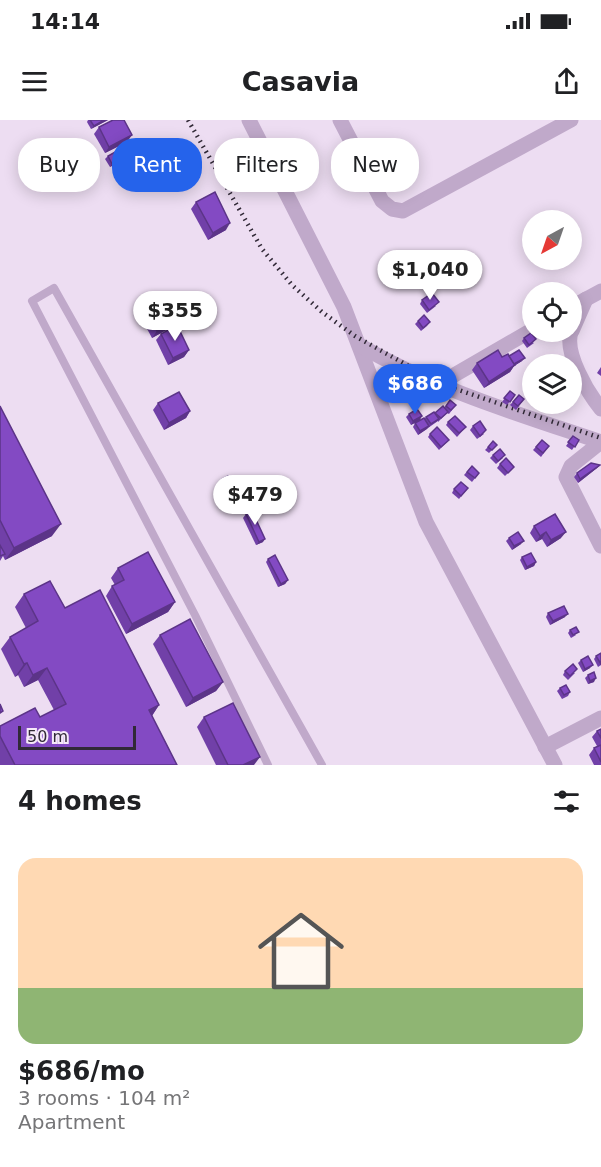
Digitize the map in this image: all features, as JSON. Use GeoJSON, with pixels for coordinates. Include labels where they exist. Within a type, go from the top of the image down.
{"type":"FeatureCollection","features":[{"type":"Feature","properties":{"kind":"street"},"geometry":{"type":"LineString","coordinates":[[249,120],[344,307],[426,522],[555,765]]}},
{"type":"Feature","properties":{"kind":"street"},"geometry":{"type":"LineString","coordinates":[[340,120],[382,201],[392,209],[403,210],[571,120]]}},
{"type":"Feature","properties":{"kind":"street"},"geometry":{"type":"LineString","coordinates":[[582,301],[601,291]]}},
{"type":"Feature","properties":{"kind":"street"},"geometry":{"type":"LineString","coordinates":[[582,308],[586,299]]}},
{"type":"Feature","properties":{"kind":"street"},"geometry":{"type":"LineString","coordinates":[[437,385],[522,336]]}},
{"type":"Feature","properties":{"kind":"street"},"geometry":{"type":"LineString","coordinates":[[570,342],[583,382],[601,409]]}},
{"type":"Feature","properties":{"kind":"street"},"geometry":{"type":"LineString","coordinates":[[359,345],[399,368],[437,385],[601,442],[571,466],[566,477],[601,546]]}},
{"type":"Feature","properties":{"kind":"street"},"geometry":{"type":"LineString","coordinates":[[545,747],[601,718]]}},
{"type":"Feature","properties":{"kind":"lane"},"geometry":{"type":"LineString","coordinates":[[268,765],[195,615],[32,302],[54,288],[322,765]]}},
{"type":"Feature","properties":{"kind":"building"},"geometry":{"type":"Polygon","coordinates":[[[90,120],[104,120],[94,126],[90,120]]]}},
{"type":"Feature","properties":{"kind":"building"},"geometry":{"type":"Polygon","coordinates":[[[113,120],[124,120],[132,135],[126,138],[112,138],[112,145],[109,147],[99,127],[113,120]]]}},
{"type":"Feature","properties":{"kind":"building"},"geometry":{"type":"Polygon","coordinates":[[[215,192],[230,223],[213,233],[196,202],[215,192]]]}},
{"type":"Feature","properties":{"kind":"building"},"geometry":{"type":"Polygon","coordinates":[[[432,293],[439,302],[429,310],[422,300],[432,293]]]}},
{"type":"Feature","properties":{"kind":"building"},"geometry":{"type":"Polygon","coordinates":[[[174,305],[181,317],[157,331],[150,319],[174,305]]]}},
{"type":"Feature","properties":{"kind":"building"},"geometry":{"type":"Polygon","coordinates":[[[424,315],[430,322],[423,328],[418,321],[424,315]]]}},
{"type":"Feature","properties":{"kind":"building"},"geometry":{"type":"Polygon","coordinates":[[[177,325],[189,350],[173,358],[161,334],[177,325]]]}},
{"type":"Feature","properties":{"kind":"building"},"geometry":{"type":"Polygon","coordinates":[[[498,350],[502,357],[508,354],[515,365],[489,382],[477,363],[498,350]]]}},
{"type":"Feature","properties":{"kind":"building"},"geometry":{"type":"Polygon","coordinates":[[[519,350],[522,360],[514,364],[509,356],[519,350]]]}},
{"type":"Feature","properties":{"kind":"building"},"geometry":{"type":"Polygon","coordinates":[[[510,391],[515,395],[510,402],[504,398],[510,391]]]}},
{"type":"Feature","properties":{"kind":"building"},"geometry":{"type":"Polygon","coordinates":[[[179,392],[190,411],[169,423],[158,403],[179,392]]]}},
{"type":"Feature","properties":{"kind":"building"},"geometry":{"type":"Polygon","coordinates":[[[519,395],[522,397],[518,406],[513,402],[519,395]]]}},
{"type":"Feature","properties":{"kind":"building"},"geometry":{"type":"Polygon","coordinates":[[[450,400],[456,405],[451,410],[446,406],[450,400]]]}},
{"type":"Feature","properties":{"kind":"building"},"geometry":{"type":"Polygon","coordinates":[[[0,406],[61,524],[14,548],[0,520],[0,406]]]}},
{"type":"Feature","properties":{"kind":"building"},"geometry":{"type":"Polygon","coordinates":[[[443,406],[448,412],[441,418],[435,413],[443,406]]]}},
{"type":"Feature","properties":{"kind":"building"},"geometry":{"type":"Polygon","coordinates":[[[417,409],[422,416],[413,421],[409,414],[417,409]]]}},
{"type":"Feature","properties":{"kind":"building"},"geometry":{"type":"Polygon","coordinates":[[[434,412],[439,419],[431,424],[426,417],[434,412]]]}},
{"type":"Feature","properties":{"kind":"building"},"geometry":{"type":"Polygon","coordinates":[[[455,416],[466,427],[459,433],[448,422],[455,416]]]}},
{"type":"Feature","properties":{"kind":"building"},"geometry":{"type":"Polygon","coordinates":[[[424,418],[429,426],[420,431],[415,423],[424,418]]]}},
{"type":"Feature","properties":{"kind":"building"},"geometry":{"type":"Polygon","coordinates":[[[480,421],[486,430],[480,436],[473,426],[480,421]]]}},
{"type":"Feature","properties":{"kind":"building"},"geometry":{"type":"Polygon","coordinates":[[[437,427],[449,440],[441,447],[430,434],[437,427]]]}},
{"type":"Feature","properties":{"kind":"building"},"geometry":{"type":"Polygon","coordinates":[[[573,436],[579,440],[575,447],[568,442],[573,436]]]}},
{"type":"Feature","properties":{"kind":"building"},"geometry":{"type":"Polygon","coordinates":[[[542,440],[549,446],[543,453],[536,447],[542,440]]]}},
{"type":"Feature","properties":{"kind":"building"},"geometry":{"type":"Polygon","coordinates":[[[493,441],[497,445],[492,450],[488,447],[493,441]]]}},
{"type":"Feature","properties":{"kind":"building"},"geometry":{"type":"Polygon","coordinates":[[[500,449],[505,455],[498,461],[493,455],[500,449]]]}},
{"type":"Feature","properties":{"kind":"building"},"geometry":{"type":"Polygon","coordinates":[[[506,458],[514,467],[508,473],[500,464],[506,458]]]}},
{"type":"Feature","properties":{"kind":"building"},"geometry":{"type":"Polygon","coordinates":[[[591,463],[600,465],[580,479],[577,473],[591,463]]]}},
{"type":"Feature","properties":{"kind":"building"},"geometry":{"type":"Polygon","coordinates":[[[472,466],[479,473],[475,478],[467,472],[472,466]]]}},
{"type":"Feature","properties":{"kind":"building"},"geometry":{"type":"Polygon","coordinates":[[[228,476],[241,501],[234,504],[222,479],[228,476]]]}},
{"type":"Feature","properties":{"kind":"building"},"geometry":{"type":"Polygon","coordinates":[[[461,482],[468,488],[461,496],[454,489],[461,482]]]}},
{"type":"Feature","properties":{"kind":"building"},"geometry":{"type":"Polygon","coordinates":[[[252,511],[265,539],[259,542],[246,514],[252,511]]]}},
{"type":"Feature","properties":{"kind":"building"},"geometry":{"type":"Polygon","coordinates":[[[555,514],[566,532],[551,540],[546,532],[540,536],[534,526],[555,514]]]}},
{"type":"Feature","properties":{"kind":"building"},"geometry":{"type":"Polygon","coordinates":[[[518,532],[524,541],[514,546],[509,538],[518,532]]]}},
{"type":"Feature","properties":{"kind":"building"},"geometry":{"type":"Polygon","coordinates":[[[0,545],[5,554],[0,556],[0,545]]]}},
{"type":"Feature","properties":{"kind":"building"},"geometry":{"type":"Polygon","coordinates":[[[148,552],[175,602],[132,624],[112,586],[124,580],[118,568],[148,552]]]}},
{"type":"Feature","properties":{"kind":"building"},"geometry":{"type":"Polygon","coordinates":[[[531,553],[536,562],[527,567],[522,557],[531,553]]]}},
{"type":"Feature","properties":{"kind":"building"},"geometry":{"type":"Polygon","coordinates":[[[275,555],[288,580],[281,584],[268,559],[275,555]]]}},
{"type":"Feature","properties":{"kind":"building"},"geometry":{"type":"Polygon","coordinates":[[[50,581],[65,608],[100,590],[159,705],[149,710],[177,765],[15,765],[0,736],[0,726],[35,708],[40,717],[66,704],[47,668],[33,675],[27,663],[24,664],[10,637],[38,621],[24,594],[50,581]]]}},
{"type":"Feature","properties":{"kind":"building"},"geometry":{"type":"Polygon","coordinates":[[[564,606],[568,614],[553,621],[548,613],[564,606]]]}},
{"type":"Feature","properties":{"kind":"building"},"geometry":{"type":"Polygon","coordinates":[[[190,619],[223,682],[193,698],[160,635],[190,619]]]}},
{"type":"Feature","properties":{"kind":"building"},"geometry":{"type":"Polygon","coordinates":[[[576,627],[579,632],[573,635],[570,630],[576,627]]]}},
{"type":"Feature","properties":{"kind":"building"},"geometry":{"type":"Polygon","coordinates":[[[601,653],[601,664],[596,656],[601,653]]]}},
{"type":"Feature","properties":{"kind":"building"},"geometry":{"type":"Polygon","coordinates":[[[588,656],[593,665],[585,669],[581,660],[588,656]]]}},
{"type":"Feature","properties":{"kind":"building"},"geometry":{"type":"Polygon","coordinates":[[[573,664],[577,669],[570,676],[565,671],[573,664]]]}},
{"type":"Feature","properties":{"kind":"building"},"geometry":{"type":"Polygon","coordinates":[[[594,672],[596,678],[590,681],[588,675],[594,672]]]}},
{"type":"Feature","properties":{"kind":"building"},"geometry":{"type":"Polygon","coordinates":[[[566,685],[570,692],[564,695],[560,688],[566,685]]]}},
{"type":"Feature","properties":{"kind":"building"},"geometry":{"type":"Polygon","coordinates":[[[233,703],[260,757],[243,765],[228,765],[204,717],[233,703]]]}},
{"type":"Feature","properties":{"kind":"building"},"geometry":{"type":"Polygon","coordinates":[[[601,745],[601,762],[594,748],[601,745]]]}},
{"type":"Feature","properties":{"kind":"railway"},"geometry":{"type":"LineString","coordinates":[[188,120],[262,249],[292,285],[322,312],[355,336],[441,384],[601,438]]}}]}
